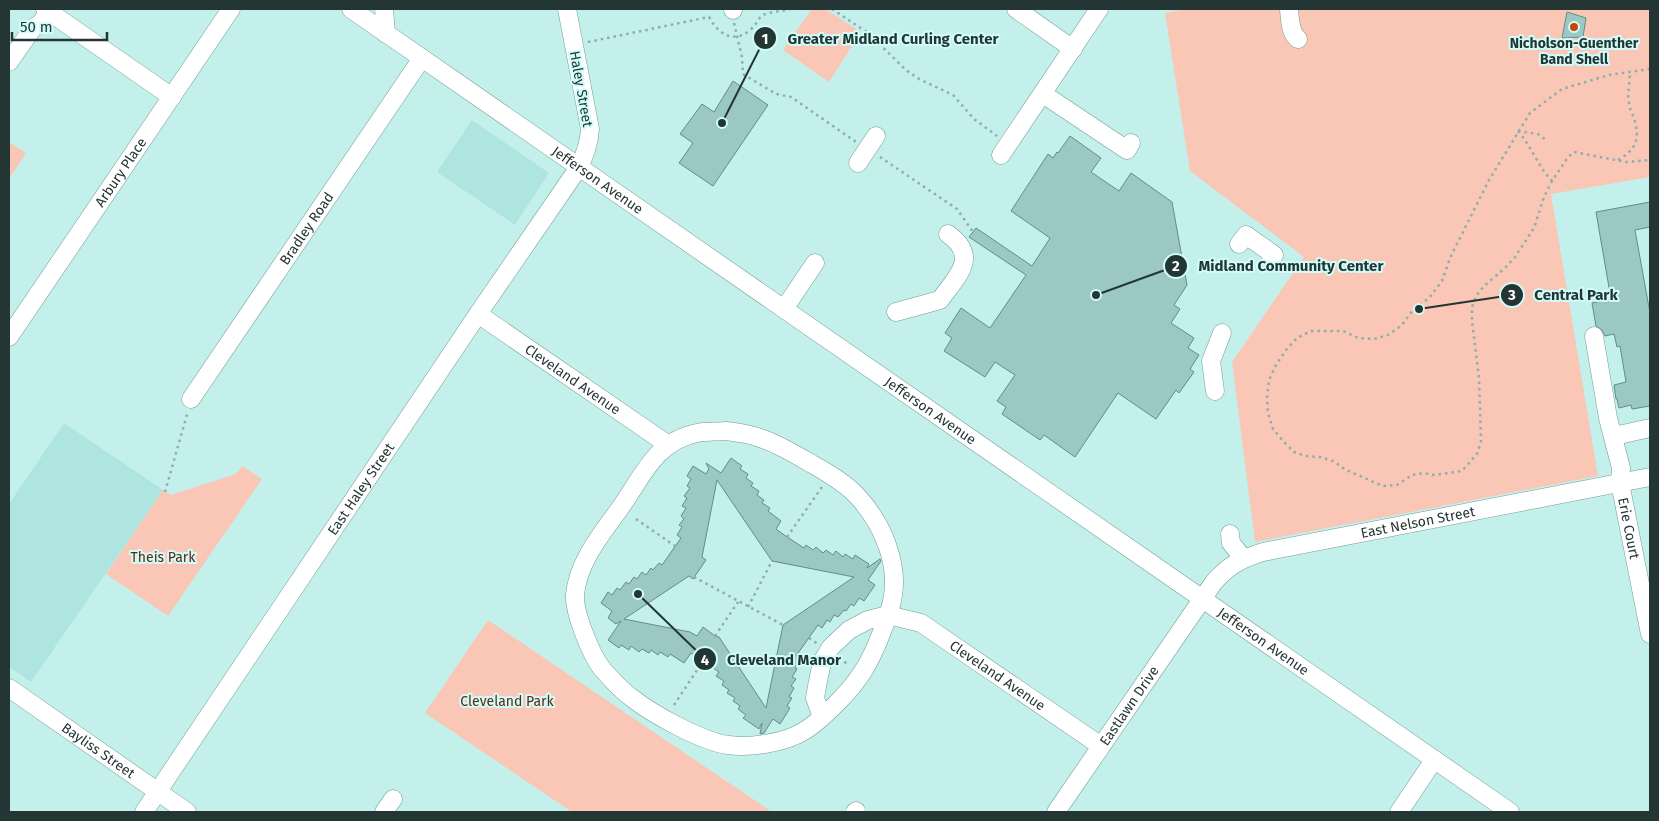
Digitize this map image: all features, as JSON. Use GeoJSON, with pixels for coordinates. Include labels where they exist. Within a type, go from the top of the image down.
{"type":"FeatureCollection","features":[{"type":"Feature","properties":{"kind":"street","name":"Arbury Place"},"geometry":{"type":"LineString","coordinates":[[9,337],[231,9]]}},
{"type":"Feature","properties":{"kind":"street","name":"Jefferson Avenue"},"geometry":{"type":"LineString","coordinates":[[351,9],[1510,812]]}},
{"type":"Feature","properties":{"kind":"street"},"geometry":{"type":"LineString","coordinates":[[384,9],[386,34]]}},
{"type":"Feature","properties":{"kind":"street","name":"Haley Street"},"geometry":{"type":"LineString","coordinates":[[566,9],[590,129],[587,152],[579,167]]}},
{"type":"Feature","properties":{"kind":"street"},"geometry":{"type":"LineString","coordinates":[[1016,9],[1073,49]]}},
{"type":"Feature","properties":{"kind":"street"},"geometry":{"type":"LineString","coordinates":[[1005,150],[1099,9]]}},
{"type":"Feature","properties":{"kind":"street"},"geometry":{"type":"LineString","coordinates":[[1289,9],[1292,30],[1294,36],[1298,39]]}},
{"type":"Feature","properties":{"kind":"street"},"geometry":{"type":"LineString","coordinates":[[9,62],[33,28],[41,23],[47,10],[172,96]]}},
{"type":"Feature","properties":{"kind":"street","name":"Bradley Road"},"geometry":{"type":"LineString","coordinates":[[191,399],[422,58]]}},
{"type":"Feature","properties":{"kind":"street"},"geometry":{"type":"LineString","coordinates":[[1043,94],[1086,114],[1127,150],[1132,143]]}},
{"type":"Feature","properties":{"kind":"street","name":"East Haley Street"},"geometry":{"type":"LineString","coordinates":[[144,812],[478,314],[579,167]]}},
{"type":"Feature","properties":{"kind":"street"},"geometry":{"type":"LineString","coordinates":[[896,312],[940,300],[961,269],[965,256],[963,248],[959,242],[948,234]]}},
{"type":"Feature","properties":{"kind":"street"},"geometry":{"type":"LineString","coordinates":[[1239,244],[1246,235],[1274,254],[1272,259]]}},
{"type":"Feature","properties":{"kind":"street"},"geometry":{"type":"LineString","coordinates":[[784,309],[815,263]]}},
{"type":"Feature","properties":{"kind":"street","name":"Cleveland Avenue"},"geometry":{"type":"LineString","coordinates":[[478,314],[667,444]]}},
{"type":"Feature","properties":{"kind":"street"},"geometry":{"type":"LineString","coordinates":[[1215,391],[1212,360],[1222,333]]}},
{"type":"Feature","properties":{"kind":"street","name":"Erie Court"},"geometry":{"type":"LineString","coordinates":[[1594,336],[1608,418],[1621,468],[1620,483],[1650,634]]}},
{"type":"Feature","properties":{"kind":"street"},"geometry":{"type":"LineString","coordinates":[[1614,436],[1650,428]]}},
{"type":"Feature","properties":{"kind":"street"},"geometry":{"type":"LineString","coordinates":[[726,431],[752,435],[788,450],[830,475],[858,497],[876,522],[888,545],[894,571],[893,600],[888,615],[869,663],[855,684],[822,717],[802,732],[779,741],[752,745],[728,745],[701,737],[670,722],[632,698],[602,670],[581,628],[575,597],[579,575],[589,555],[646,469],[667,444],[696,433],[726,431]]}},
{"type":"Feature","properties":{"kind":"street","name":"East Nelson Street"},"geometry":{"type":"LineString","coordinates":[[1202,599],[1224,572],[1242,558],[1263,552],[1650,477]]}},
{"type":"Feature","properties":{"kind":"street"},"geometry":{"type":"LineString","coordinates":[[1230,534],[1231,543],[1242,558]]}},
{"type":"Feature","properties":{"kind":"street","name":"Eastlawn Drive"},"geometry":{"type":"LineString","coordinates":[[1056,812],[1202,599]]}},
{"type":"Feature","properties":{"kind":"street"},"geometry":{"type":"LineString","coordinates":[[822,717],[815,698],[822,662],[831,647],[848,630],[868,620],[888,615]]}},
{"type":"Feature","properties":{"kind":"street","name":"Cleveland Avenue"},"geometry":{"type":"LineString","coordinates":[[888,615],[921,623],[940,634],[1101,746]]}},
{"type":"Feature","properties":{"kind":"street","name":"Bayliss Street"},"geometry":{"type":"LineString","coordinates":[[9,688],[187,812]]}},
{"type":"Feature","properties":{"kind":"street"},"geometry":{"type":"LineString","coordinates":[[1399,812],[1434,760]]}},
{"type":"Feature","properties":{"kind":"path"},"geometry":{"type":"LineString","coordinates":[[588,42],[709,17],[718,31],[737,37],[750,30],[761,17],[790,9]]}},
{"type":"Feature","properties":{"kind":"path"},"geometry":{"type":"LineString","coordinates":[[832,9],[868,34],[906,70],[919,79],[954,95],[974,119],[1005,150]]}},
{"type":"Feature","properties":{"kind":"path"},"geometry":{"type":"LineString","coordinates":[[733,10],[742,57],[743,74],[776,94],[791,97],[957,209],[973,232]]}},
{"type":"Feature","properties":{"kind":"path"},"geometry":{"type":"LineString","coordinates":[[1650,69],[1609,75],[1562,89],[1530,113],[1489,180],[1450,258],[1442,281],[1429,298],[1413,310],[1402,324],[1388,335],[1374,339],[1358,338],[1343,331],[1311,331],[1297,338],[1286,350],[1269,380],[1267,398],[1273,429],[1294,452],[1333,461],[1346,470],[1383,486],[1397,485],[1412,475],[1462,471],[1477,454],[1482,441],[1479,378],[1472,321],[1472,307],[1476,296],[1482,287],[1506,267],[1534,228],[1544,197],[1552,181],[1568,157],[1574,152],[1626,162],[1650,160]]}},
{"type":"Feature","properties":{"kind":"path"},"geometry":{"type":"LineString","coordinates":[[1618,160],[1627,155],[1635,146],[1637,136],[1629,104],[1630,72]]}},
{"type":"Feature","properties":{"kind":"path"},"geometry":{"type":"LineString","coordinates":[[1518,131],[1538,134],[1546,140]]}},
{"type":"Feature","properties":{"kind":"path"},"geometry":{"type":"LineString","coordinates":[[1518,131],[1529,145],[1541,168],[1552,181]]}},
{"type":"Feature","properties":{"kind":"path"},"geometry":{"type":"LineString","coordinates":[[165,492],[191,399]]}},
{"type":"Feature","properties":{"kind":"path"},"geometry":{"type":"LineString","coordinates":[[787,537],[822,487]]}},
{"type":"Feature","properties":{"kind":"path"},"geometry":{"type":"LineString","coordinates":[[636,519],[675,546]]}},
{"type":"Feature","properties":{"kind":"path"},"geometry":{"type":"LineString","coordinates":[[748,607],[772,561]]}},
{"type":"Feature","properties":{"kind":"path"},"geometry":{"type":"LineString","coordinates":[[694,577],[783,625]]}},
{"type":"Feature","properties":{"kind":"path"},"geometry":{"type":"LineString","coordinates":[[716,636],[738,602]]}},
{"type":"Feature","properties":{"kind":"path"},"geometry":{"type":"LineString","coordinates":[[835,655],[855,668]]}},
{"type":"Feature","properties":{"kind":"path"},"geometry":{"type":"LineString","coordinates":[[674,705],[703,661]]}},
{"type":"Feature","properties":{"kind":"shaded area"},"geometry":{"type":"Polygon","coordinates":[[[472,120],[549,173],[515,225],[437,172],[472,120]]]}},
{"type":"Feature","properties":{"kind":"shaded area"},"geometry":{"type":"Polygon","coordinates":[[[64,423],[163,490],[31,682],[9,667],[9,504],[64,423]]]}},
{"type":"Feature","properties":{"kind":"green space"},"geometry":{"type":"Polygon","coordinates":[[[812,9],[825,9],[861,32],[829,82],[783,50],[812,9]]]}},
{"type":"Feature","properties":{"kind":"green space"},"geometry":{"type":"Polygon","coordinates":[[[1187,9],[1650,9],[1650,177],[1551,194],[1598,476],[1255,542],[1232,362],[1304,257],[1190,171],[1165,13],[1187,9]]]}},
{"type":"Feature","properties":{"kind":"green space"},"geometry":{"type":"Polygon","coordinates":[[[9,142],[26,153],[9,179],[9,142]]]}},
{"type":"Feature","properties":{"kind":"green space","name":"Theis Park"},"geometry":{"type":"Polygon","coordinates":[[[242,466],[262,479],[168,616],[106,574],[163,490],[171,495],[236,474],[242,466]]]}},
{"type":"Feature","properties":{"kind":"green space","name":"Cleveland Park"},"geometry":{"type":"Polygon","coordinates":[[[488,620],[772,812],[572,812],[425,713],[488,620]]]}},
{"type":"Feature","properties":{"kind":"building","name":"Nicholson-Guenther Band Shell"},"geometry":{"type":"Polygon","coordinates":[[[1567,12],[1586,18],[1583,37],[1562,38],[1567,12]]]}},
{"type":"Feature","properties":{"kind":"building"},"geometry":{"type":"Polygon","coordinates":[[[733,81],[768,105],[713,186],[679,163],[693,143],[680,134],[702,104],[714,112],[733,81]]]}},
{"type":"Feature","properties":{"kind":"building"},"geometry":{"type":"Polygon","coordinates":[[[1070,136],[1101,158],[1091,172],[1119,191],[1131,173],[1172,202],[1187,285],[1174,305],[1180,309],[1171,323],[1194,338],[1188,348],[1199,355],[1190,369],[1194,372],[1179,393],[1176,390],[1156,419],[1118,393],[1075,457],[1044,435],[1040,440],[1002,414],[1006,407],[997,401],[1015,375],[995,362],[985,377],[944,351],[952,338],[945,333],[961,308],[990,328],[1026,275],[969,237],[976,228],[1032,266],[1050,238],[1011,211],[1048,154],[1053,158],[1070,136]]]}},
{"type":"Feature","properties":{"kind":"building"},"geometry":{"type":"Polygon","coordinates":[[[1650,202],[1650,227],[1635,230],[1650,313],[1650,406],[1632,409],[1631,405],[1619,408],[1614,385],[1626,382],[1620,346],[1617,347],[1614,334],[1605,336],[1602,330],[1596,326],[1592,303],[1611,299],[1596,212],[1650,202]]]}},
{"type":"Feature","properties":{"kind":"building"},"geometry":{"type":"Polygon","coordinates":[[[731,458],[742,466],[740,469],[748,474],[746,478],[753,483],[751,486],[759,491],[757,495],[764,500],[762,503],[770,508],[768,511],[781,521],[776,529],[804,548],[806,545],[813,550],[816,547],[823,553],[826,550],[833,555],[836,551],[843,557],[845,554],[853,559],[855,555],[869,564],[867,568],[880,559],[881,561],[868,580],[875,585],[864,601],[859,598],[854,606],[851,604],[838,617],[834,615],[830,622],[827,620],[822,628],[818,625],[796,656],[800,659],[792,677],[796,679],[791,686],[794,688],[789,697],[792,698],[787,706],[790,708],[780,724],[773,719],[764,733],[760,734],[762,723],[759,729],[743,718],[746,715],[738,709],[740,706],[733,701],[735,698],[727,693],[729,690],[722,685],[724,681],[716,676],[719,672],[691,653],[684,663],[670,654],[668,657],[660,652],[658,655],[651,650],[649,653],[642,649],[639,652],[631,646],[629,650],[621,645],[619,648],[608,640],[621,621],[616,624],[608,618],[612,611],[601,603],[608,592],[612,595],[617,588],[620,590],[626,582],[629,584],[634,577],[637,579],[642,572],[646,575],[651,568],[653,570],[659,563],[662,565],[681,538],[677,535],[682,527],[679,525],[684,519],[681,516],[686,508],[682,506],[687,498],[684,496],[690,488],[687,486],[691,479],[687,476],[693,466],[706,474],[709,469],[706,463],[721,473],[731,458]],[[717,480],[702,557],[706,560],[693,579],[689,576],[624,619],[690,632],[697,636],[703,627],[719,637],[766,708],[783,625],[854,577],[772,561],[717,480]]]}},
{"type":"Feature","properties":{"kind":"place","name":"Nicholson-Guenther Band Shell"},"geometry":{"type":"Point","coordinates":[1574,27]}},
{"type":"Feature","properties":{"kind":"place","name":"Greater Midland Curling Center"},"geometry":{"type":"Point","coordinates":[722,123]}},
{"type":"Feature","properties":{"kind":"place","name":"Midland Community Center"},"geometry":{"type":"Point","coordinates":[1096,295]}},
{"type":"Feature","properties":{"kind":"place","name":"Central Park"},"geometry":{"type":"Point","coordinates":[1419,309]}},
{"type":"Feature","properties":{"kind":"place","name":"Cleveland Manor"},"geometry":{"type":"Point","coordinates":[638,594]}}]}
